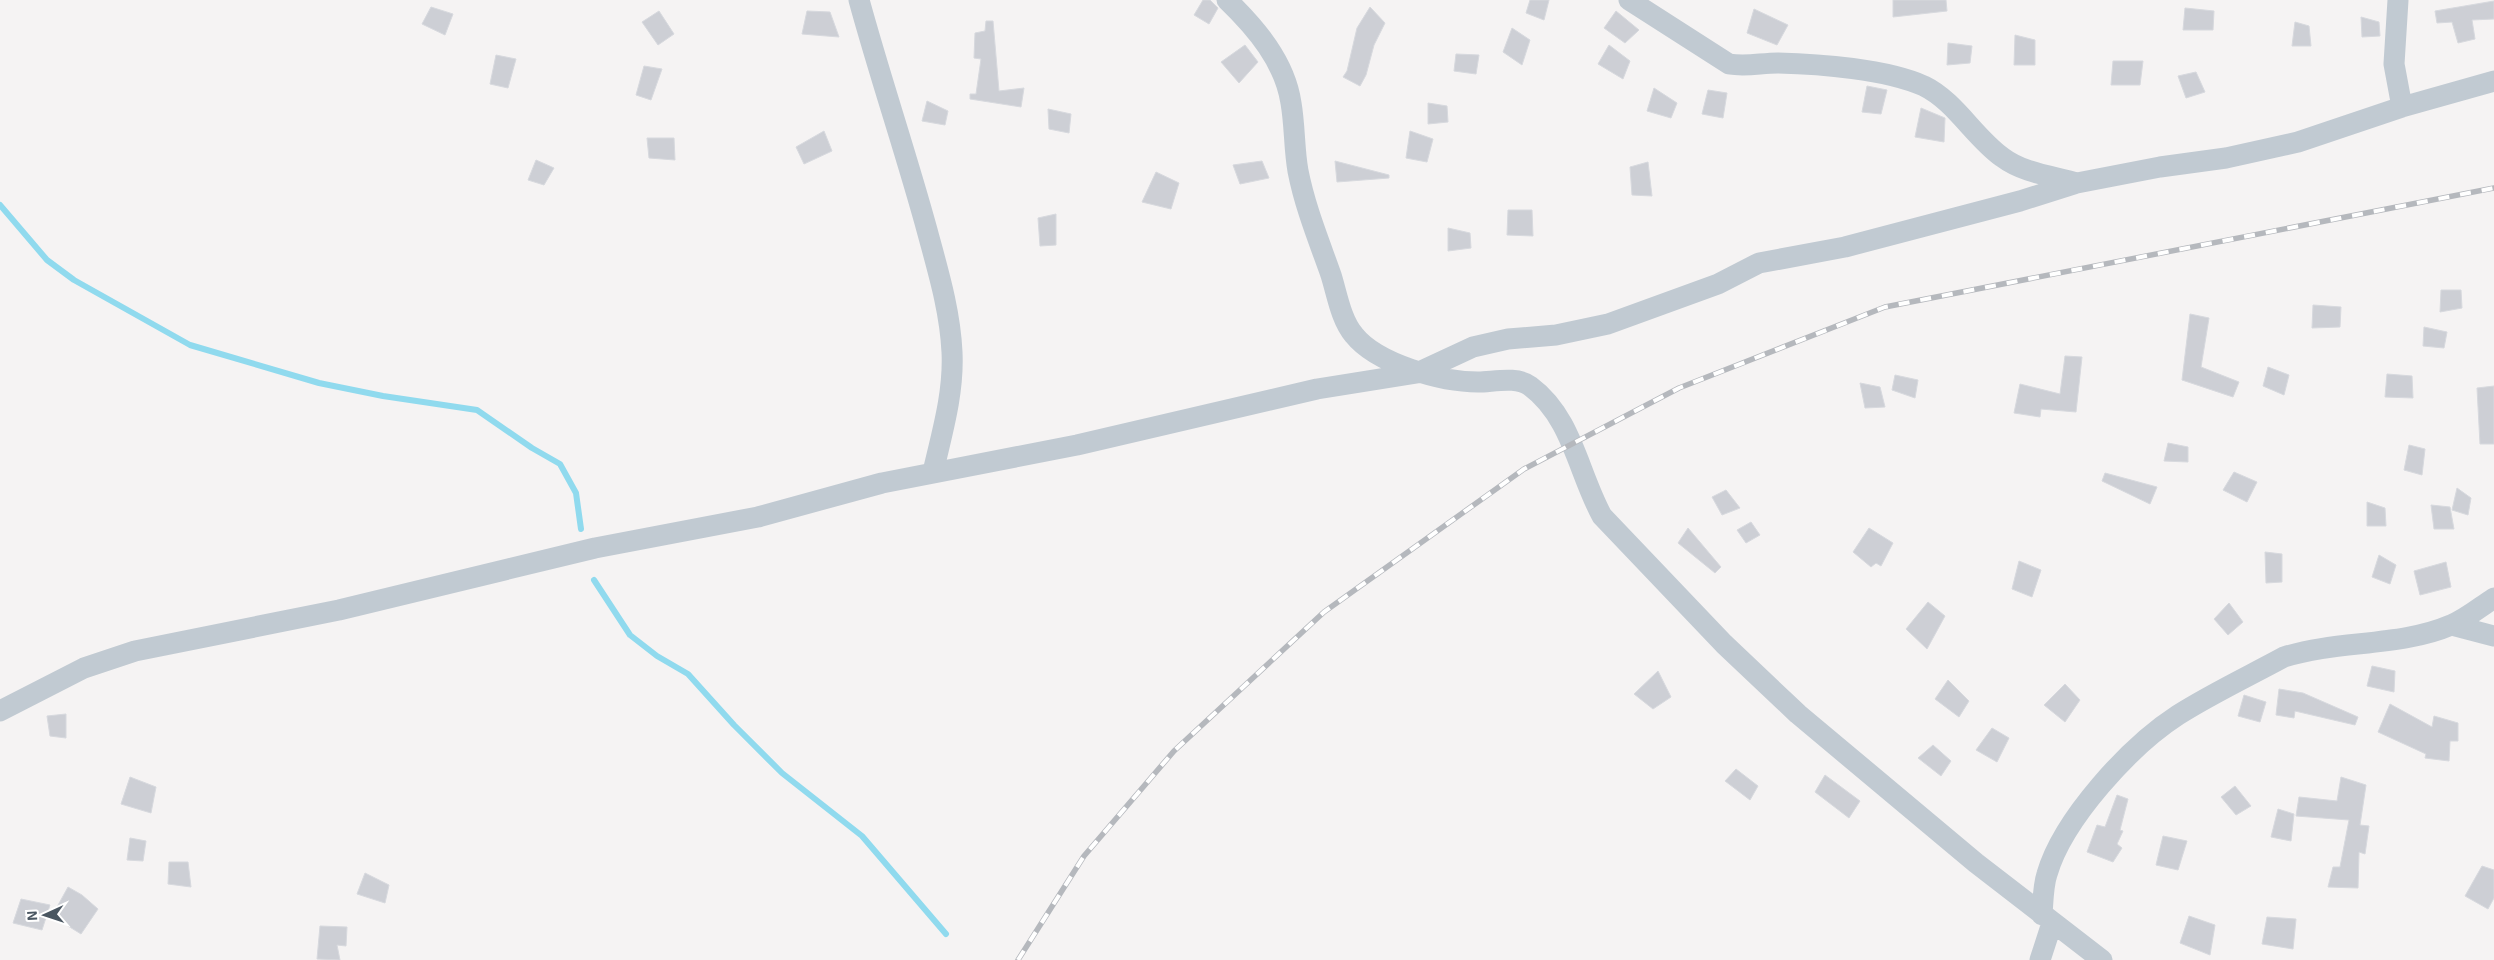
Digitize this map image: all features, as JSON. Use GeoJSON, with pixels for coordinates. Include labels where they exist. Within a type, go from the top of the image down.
{"type":"FeatureCollection","features":[{"type":"Feature","properties":{"kind":"street"},"geometry":{"type":"LineString","coordinates":[[859,0],[880,81],[912,175],[947,303],[952,354],[951,389],[934,472]]}},
{"type":"Feature","properties":{"kind":"street"},"geometry":{"type":"LineString","coordinates":[[1226,0],[1266,43],[1284,75],[1291,102],[1302,191],[1343,314],[1352,334],[1364,345],[1417,373],[1476,382],[1515,381],[1528,384],[1546,403],[1573,444],[1592,498],[1602,516],[1656,575],[1724,644],[1798,714],[1976,864],[2102,960]]}},
{"type":"Feature","properties":{"kind":"street"},"geometry":{"type":"LineString","coordinates":[[1629,0],[1729,64],[1741,66],[1777,63],[1835,68],[1898,77],[1925,87],[1941,97],[1980,138],[2001,157],[2018,168],[2077,183]]}},
{"type":"Feature","properties":{"kind":"street"},"geometry":{"type":"LineString","coordinates":[[2398,0],[2394,64],[2402,107]]}},
{"type":"Feature","properties":{"kind":"street"},"geometry":{"type":"LineString","coordinates":[[0,711],[84,668],[135,651],[338,610],[595,548],[758,517],[882,483],[1076,445],[1317,389],[1417,373],[1473,347],[1508,339],[1556,335],[1608,324],[1718,284],[1759,263],[1845,247],[2020,201],[2077,183],[2160,167],[2226,158],[2298,142],[2402,107],[2494,81]]}},
{"type":"Feature","properties":{"kind":"street"},"geometry":{"type":"LineString","coordinates":[[2040,960],[2047,919],[2046,876],[2058,844],[2104,780],[2129,755],[2177,716],[2284,657],[2302,651],[2376,642],[2452,625],[2494,598]]}},
{"type":"Feature","properties":{"kind":"street"},"geometry":{"type":"LineString","coordinates":[[2452,625],[2494,636]]}},
{"type":"Feature","properties":{"kind":"building"},"geometry":{"type":"Polygon","coordinates":[[[1203,0],[1210,0],[1218,8],[1209,24],[1194,15],[1203,0]]]}},
{"type":"Feature","properties":{"kind":"building"},"geometry":{"type":"Polygon","coordinates":[[[1530,0],[1549,0],[1544,20],[1526,13],[1530,0]]]}},
{"type":"Feature","properties":{"kind":"building"},"geometry":{"type":"Polygon","coordinates":[[[1893,0],[1946,0],[1947,11],[1893,17],[1893,0]]]}},
{"type":"Feature","properties":{"kind":"building"},"geometry":{"type":"Polygon","coordinates":[[[2494,1],[2494,19],[2472,20],[2475,39],[2458,43],[2452,22],[2437,23],[2435,11],[2494,1]]]}},
{"type":"Feature","properties":{"kind":"building"},"geometry":{"type":"Polygon","coordinates":[[[431,7],[453,14],[445,35],[422,24],[431,7]]]}},
{"type":"Feature","properties":{"kind":"building"},"geometry":{"type":"Polygon","coordinates":[[[1370,7],[1385,23],[1374,45],[1366,75],[1360,86],[1343,77],[1347,71],[1357,28],[1370,7]]]}},
{"type":"Feature","properties":{"kind":"building"},"geometry":{"type":"Polygon","coordinates":[[[2185,8],[2214,11],[2213,30],[2183,30],[2185,8]]]}},
{"type":"Feature","properties":{"kind":"building"},"geometry":{"type":"Polygon","coordinates":[[[1754,9],[1788,25],[1777,45],[1747,33],[1754,9]]]}},
{"type":"Feature","properties":{"kind":"building"},"geometry":{"type":"Polygon","coordinates":[[[659,11],[674,34],[658,45],[642,22],[659,11]]]}},
{"type":"Feature","properties":{"kind":"building"},"geometry":{"type":"Polygon","coordinates":[[[807,11],[830,12],[839,37],[802,34],[807,11]]]}},
{"type":"Feature","properties":{"kind":"building"},"geometry":{"type":"Polygon","coordinates":[[[1616,11],[1639,30],[1625,43],[1604,28],[1616,11]]]}},
{"type":"Feature","properties":{"kind":"building"},"geometry":{"type":"Polygon","coordinates":[[[2361,17],[2379,22],[2380,36],[2362,37],[2361,17]]]}},
{"type":"Feature","properties":{"kind":"building"},"geometry":{"type":"Polygon","coordinates":[[[986,21],[993,21],[999,91],[1024,88],[1021,107],[970,99],[970,94],[976,94],[981,59],[974,58],[975,33],[985,31],[986,21]]]}},
{"type":"Feature","properties":{"kind":"building"},"geometry":{"type":"Polygon","coordinates":[[[2295,22],[2309,26],[2311,46],[2292,46],[2295,22]]]}},
{"type":"Feature","properties":{"kind":"building"},"geometry":{"type":"Polygon","coordinates":[[[1512,28],[1530,40],[1522,65],[1503,52],[1512,28]]]}},
{"type":"Feature","properties":{"kind":"building"},"geometry":{"type":"Polygon","coordinates":[[[2015,35],[2035,40],[2035,65],[2014,65],[2015,35]]]}},
{"type":"Feature","properties":{"kind":"building"},"geometry":{"type":"Polygon","coordinates":[[[1948,43],[1972,46],[1970,63],[1947,65],[1948,43]]]}},
{"type":"Feature","properties":{"kind":"building"},"geometry":{"type":"Polygon","coordinates":[[[1245,45],[1258,62],[1239,83],[1221,62],[1245,45]]]}},
{"type":"Feature","properties":{"kind":"building"},"geometry":{"type":"Polygon","coordinates":[[[1609,45],[1630,61],[1623,79],[1598,64],[1609,45]]]}},
{"type":"Feature","properties":{"kind":"building"},"geometry":{"type":"Polygon","coordinates":[[[1456,54],[1479,55],[1476,74],[1454,71],[1456,54]]]}},
{"type":"Feature","properties":{"kind":"building"},"geometry":{"type":"Polygon","coordinates":[[[496,55],[516,59],[508,88],[490,84],[496,55]]]}},
{"type":"Feature","properties":{"kind":"building"},"geometry":{"type":"Polygon","coordinates":[[[2113,61],[2143,61],[2140,85],[2111,85],[2113,61]]]}},
{"type":"Feature","properties":{"kind":"building"},"geometry":{"type":"Polygon","coordinates":[[[644,66],[662,69],[651,100],[636,95],[644,66]]]}},
{"type":"Feature","properties":{"kind":"building"},"geometry":{"type":"Polygon","coordinates":[[[2196,72],[2205,92],[2186,98],[2178,76],[2196,72]]]}},
{"type":"Feature","properties":{"kind":"building"},"geometry":{"type":"Polygon","coordinates":[[[1867,86],[1887,90],[1881,114],[1862,112],[1867,86]]]}},
{"type":"Feature","properties":{"kind":"building"},"geometry":{"type":"Polygon","coordinates":[[[1654,88],[1677,103],[1671,118],[1647,111],[1654,88]]]}},
{"type":"Feature","properties":{"kind":"building"},"geometry":{"type":"Polygon","coordinates":[[[1708,90],[1727,93],[1723,118],[1702,114],[1708,90]]]}},
{"type":"Feature","properties":{"kind":"building"},"geometry":{"type":"Polygon","coordinates":[[[927,101],[948,111],[945,125],[922,121],[927,101]]]}},
{"type":"Feature","properties":{"kind":"building"},"geometry":{"type":"Polygon","coordinates":[[[1428,103],[1447,106],[1448,122],[1428,124],[1428,103]]]}},
{"type":"Feature","properties":{"kind":"building"},"geometry":{"type":"Polygon","coordinates":[[[1921,108],[1945,118],[1944,142],[1915,137],[1921,108]]]}},
{"type":"Feature","properties":{"kind":"building"},"geometry":{"type":"Polygon","coordinates":[[[1048,109],[1071,114],[1069,133],[1049,129],[1048,109]]]}},
{"type":"Feature","properties":{"kind":"building"},"geometry":{"type":"Polygon","coordinates":[[[824,131],[832,151],[804,164],[796,147],[824,131]]]}},
{"type":"Feature","properties":{"kind":"building"},"geometry":{"type":"Polygon","coordinates":[[[1410,131],[1433,139],[1427,162],[1406,158],[1410,131]]]}},
{"type":"Feature","properties":{"kind":"building"},"geometry":{"type":"Polygon","coordinates":[[[647,138],[674,138],[675,160],[649,158],[647,138]]]}},
{"type":"Feature","properties":{"kind":"building"},"geometry":{"type":"Polygon","coordinates":[[[536,160],[554,168],[544,185],[528,180],[536,160]]]}},
{"type":"Feature","properties":{"kind":"building"},"geometry":{"type":"Polygon","coordinates":[[[1262,161],[1269,178],[1240,184],[1233,165],[1262,161]]]}},
{"type":"Feature","properties":{"kind":"building"},"geometry":{"type":"Polygon","coordinates":[[[1335,161],[1389,175],[1389,178],[1337,182],[1335,161]]]}},
{"type":"Feature","properties":{"kind":"building"},"geometry":{"type":"Polygon","coordinates":[[[1648,162],[1652,196],[1632,195],[1630,167],[1648,162]]]}},
{"type":"Feature","properties":{"kind":"building"},"geometry":{"type":"Polygon","coordinates":[[[1156,172],[1179,183],[1171,209],[1142,202],[1156,172]]]}},
{"type":"Feature","properties":{"kind":"building"},"geometry":{"type":"Polygon","coordinates":[[[1508,210],[1532,210],[1533,236],[1507,235],[1508,210]]]}},
{"type":"Feature","properties":{"kind":"building"},"geometry":{"type":"Polygon","coordinates":[[[1056,214],[1056,245],[1040,246],[1038,218],[1056,214]]]}},
{"type":"Feature","properties":{"kind":"building"},"geometry":{"type":"Polygon","coordinates":[[[1448,228],[1470,233],[1471,248],[1448,251],[1448,228]]]}},
{"type":"Feature","properties":{"kind":"building"},"geometry":{"type":"Polygon","coordinates":[[[2441,290],[2461,290],[2462,308],[2440,312],[2441,290]]]}},
{"type":"Feature","properties":{"kind":"building"},"geometry":{"type":"Polygon","coordinates":[[[2313,305],[2341,307],[2340,327],[2312,328],[2313,305]]]}},
{"type":"Feature","properties":{"kind":"building"},"geometry":{"type":"Polygon","coordinates":[[[2190,314],[2209,318],[2201,367],[2239,382],[2233,397],[2182,380],[2190,314]]]}},
{"type":"Feature","properties":{"kind":"building"},"geometry":{"type":"Polygon","coordinates":[[[2424,327],[2447,332],[2444,348],[2423,346],[2424,327]]]}},
{"type":"Feature","properties":{"kind":"building"},"geometry":{"type":"Polygon","coordinates":[[[2065,356],[2082,357],[2076,412],[2041,409],[2040,417],[2014,413],[2020,384],[2060,394],[2065,356]]]}},
{"type":"Feature","properties":{"kind":"building"},"geometry":{"type":"Polygon","coordinates":[[[2268,367],[2289,375],[2284,395],[2263,386],[2268,367]]]}},
{"type":"Feature","properties":{"kind":"building"},"geometry":{"type":"Polygon","coordinates":[[[2387,374],[2412,376],[2413,398],[2385,397],[2387,374]]]}},
{"type":"Feature","properties":{"kind":"building"},"geometry":{"type":"Polygon","coordinates":[[[1895,375],[1918,380],[1915,398],[1892,390],[1895,375]]]}},
{"type":"Feature","properties":{"kind":"building"},"geometry":{"type":"Polygon","coordinates":[[[1860,383],[1880,387],[1885,407],[1865,408],[1860,383]]]}},
{"type":"Feature","properties":{"kind":"building"},"geometry":{"type":"Polygon","coordinates":[[[2494,386],[2494,444],[2480,444],[2477,388],[2494,386]]]}},
{"type":"Feature","properties":{"kind":"building"},"geometry":{"type":"Polygon","coordinates":[[[2168,443],[2188,447],[2188,462],[2164,461],[2168,443]]]}},
{"type":"Feature","properties":{"kind":"building"},"geometry":{"type":"Polygon","coordinates":[[[2409,445],[2425,449],[2422,475],[2404,470],[2409,445]]]}},
{"type":"Feature","properties":{"kind":"building"},"geometry":{"type":"Polygon","coordinates":[[[2234,472],[2257,482],[2247,502],[2223,490],[2234,472]]]}},
{"type":"Feature","properties":{"kind":"building"},"geometry":{"type":"Polygon","coordinates":[[[2105,473],[2157,487],[2150,504],[2102,481],[2105,473]]]}},
{"type":"Feature","properties":{"kind":"building"},"geometry":{"type":"Polygon","coordinates":[[[2457,488],[2471,498],[2468,515],[2452,510],[2457,488]]]}},
{"type":"Feature","properties":{"kind":"building"},"geometry":{"type":"Polygon","coordinates":[[[1726,490],[1740,508],[1722,515],[1712,497],[1726,490]]]}},
{"type":"Feature","properties":{"kind":"building"},"geometry":{"type":"Polygon","coordinates":[[[2367,502],[2385,508],[2386,526],[2367,526],[2367,502]]]}},
{"type":"Feature","properties":{"kind":"building"},"geometry":{"type":"Polygon","coordinates":[[[2431,505],[2450,507],[2454,529],[2434,529],[2431,505]]]}},
{"type":"Feature","properties":{"kind":"building"},"geometry":{"type":"Polygon","coordinates":[[[1751,522],[1760,535],[1746,543],[1737,530],[1751,522]]]}},
{"type":"Feature","properties":{"kind":"building"},"geometry":{"type":"Polygon","coordinates":[[[1688,528],[1721,567],[1715,573],[1678,543],[1688,528]]]}},
{"type":"Feature","properties":{"kind":"building"},"geometry":{"type":"Polygon","coordinates":[[[1869,528],[1893,543],[1881,566],[1876,563],[1871,567],[1853,552],[1869,528]]]}},
{"type":"Feature","properties":{"kind":"building"},"geometry":{"type":"Polygon","coordinates":[[[2265,552],[2282,554],[2282,582],[2266,583],[2265,552]]]}},
{"type":"Feature","properties":{"kind":"building"},"geometry":{"type":"Polygon","coordinates":[[[2379,555],[2396,565],[2390,584],[2372,577],[2379,555]]]}},
{"type":"Feature","properties":{"kind":"building"},"geometry":{"type":"Polygon","coordinates":[[[2019,561],[2041,570],[2032,597],[2012,589],[2019,561]]]}},
{"type":"Feature","properties":{"kind":"building"},"geometry":{"type":"Polygon","coordinates":[[[2446,562],[2451,587],[2420,595],[2414,571],[2446,562]]]}},
{"type":"Feature","properties":{"kind":"building"},"geometry":{"type":"Polygon","coordinates":[[[1928,602],[1945,616],[1927,649],[1906,629],[1928,602]]]}},
{"type":"Feature","properties":{"kind":"building"},"geometry":{"type":"Polygon","coordinates":[[[2229,603],[2243,622],[2228,635],[2214,619],[2229,603]]]}},
{"type":"Feature","properties":{"kind":"building"},"geometry":{"type":"Polygon","coordinates":[[[2372,666],[2395,671],[2394,692],[2367,686],[2372,666]]]}},
{"type":"Feature","properties":{"kind":"building"},"geometry":{"type":"Polygon","coordinates":[[[1658,671],[1671,697],[1653,709],[1634,694],[1658,671]]]}},
{"type":"Feature","properties":{"kind":"building"},"geometry":{"type":"Polygon","coordinates":[[[1948,680],[1969,701],[1959,717],[1935,699],[1948,680]]]}},
{"type":"Feature","properties":{"kind":"building"},"geometry":{"type":"Polygon","coordinates":[[[2065,684],[2080,700],[2065,722],[2044,705],[2065,684]]]}},
{"type":"Feature","properties":{"kind":"building"},"geometry":{"type":"Polygon","coordinates":[[[2279,689],[2303,693],[2358,717],[2355,725],[2295,711],[2294,718],[2276,715],[2279,689]]]}},
{"type":"Feature","properties":{"kind":"building"},"geometry":{"type":"Polygon","coordinates":[[[2244,695],[2266,702],[2260,722],[2238,716],[2244,695]]]}},
{"type":"Feature","properties":{"kind":"building"},"geometry":{"type":"Polygon","coordinates":[[[2390,704],[2432,727],[2434,716],[2458,723],[2458,741],[2450,741],[2449,761],[2425,758],[2426,754],[2378,732],[2390,704]]]}},
{"type":"Feature","properties":{"kind":"building"},"geometry":{"type":"Polygon","coordinates":[[[66,714],[66,738],[50,736],[47,716],[66,714]]]}},
{"type":"Feature","properties":{"kind":"building"},"geometry":{"type":"Polygon","coordinates":[[[1992,728],[2009,738],[1997,762],[1976,750],[1992,728]]]}},
{"type":"Feature","properties":{"kind":"building"},"geometry":{"type":"Polygon","coordinates":[[[1933,745],[1951,761],[1941,776],[1918,758],[1933,745]]]}},
{"type":"Feature","properties":{"kind":"building"},"geometry":{"type":"Polygon","coordinates":[[[1736,769],[1758,786],[1750,800],[1725,781],[1736,769]]]}},
{"type":"Feature","properties":{"kind":"building"},"geometry":{"type":"Polygon","coordinates":[[[1825,775],[1860,801],[1849,818],[1815,792],[1825,775]]]}},
{"type":"Feature","properties":{"kind":"building"},"geometry":{"type":"Polygon","coordinates":[[[130,777],[156,787],[151,813],[121,804],[130,777]]]}},
{"type":"Feature","properties":{"kind":"building"},"geometry":{"type":"Polygon","coordinates":[[[2341,777],[2366,785],[2360,825],[2369,826],[2365,854],[2359,852],[2358,888],[2328,887],[2333,867],[2340,867],[2349,820],[2296,816],[2299,797],[2337,801],[2341,777]]]}},
{"type":"Feature","properties":{"kind":"building"},"geometry":{"type":"Polygon","coordinates":[[[2235,786],[2251,806],[2236,815],[2221,797],[2235,786]]]}},
{"type":"Feature","properties":{"kind":"building"},"geometry":{"type":"Polygon","coordinates":[[[2117,795],[2128,799],[2120,830],[2123,831],[2117,844],[2122,848],[2113,862],[2087,852],[2097,825],[2105,827],[2117,795]]]}},
{"type":"Feature","properties":{"kind":"building"},"geometry":{"type":"Polygon","coordinates":[[[2278,809],[2294,814],[2291,841],[2271,837],[2278,809]]]}},
{"type":"Feature","properties":{"kind":"building"},"geometry":{"type":"Polygon","coordinates":[[[2163,836],[2187,841],[2178,870],[2156,865],[2163,836]]]}},
{"type":"Feature","properties":{"kind":"building"},"geometry":{"type":"Polygon","coordinates":[[[130,838],[146,841],[143,861],[127,860],[130,838]]]}},
{"type":"Feature","properties":{"kind":"building"},"geometry":{"type":"Polygon","coordinates":[[[169,862],[188,862],[191,887],[168,884],[169,862]]]}},
{"type":"Feature","properties":{"kind":"building"},"geometry":{"type":"Polygon","coordinates":[[[2482,866],[2494,870],[2494,898],[2488,909],[2465,896],[2482,866]]]}},
{"type":"Feature","properties":{"kind":"building"},"geometry":{"type":"Polygon","coordinates":[[[365,873],[389,885],[385,903],[357,894],[365,873]]]}},
{"type":"Feature","properties":{"kind":"building"},"geometry":{"type":"Polygon","coordinates":[[[68,887],[82,895],[98,909],[81,934],[52,916],[68,887]]]}},
{"type":"Feature","properties":{"kind":"building"},"geometry":{"type":"Polygon","coordinates":[[[21,899],[50,905],[42,930],[13,923],[21,899]]]}},
{"type":"Feature","properties":{"kind":"building"},"geometry":{"type":"Polygon","coordinates":[[[2189,916],[2215,925],[2210,955],[2180,943],[2189,916]]]}},
{"type":"Feature","properties":{"kind":"building"},"geometry":{"type":"Polygon","coordinates":[[[2267,917],[2296,919],[2293,949],[2262,944],[2267,917]]]}},
{"type":"Feature","properties":{"kind":"building"},"geometry":{"type":"Polygon","coordinates":[[[320,926],[347,927],[346,946],[337,945],[340,960],[317,959],[320,926]]]}},
{"type":"Feature","properties":{"kind":"waterway"},"geometry":{"type":"LineString","coordinates":[[0,205],[47,260],[74,280],[190,345],[319,383],[383,396],[477,410],[532,448],[560,464],[576,493],[581,529]]}},
{"type":"Feature","properties":{"kind":"waterway"},"geometry":{"type":"LineString","coordinates":[[594,580],[630,635],[657,656],[688,674],[734,725],[782,773],[862,836],[946,934]]}},
{"type":"Feature","properties":{"kind":"railway"},"geometry":{"type":"LineString","coordinates":[[1018,960],[1084,856],[1174,751],[1324,612],[1524,469],[1679,388],[1885,307],[2494,188]]}}]}
